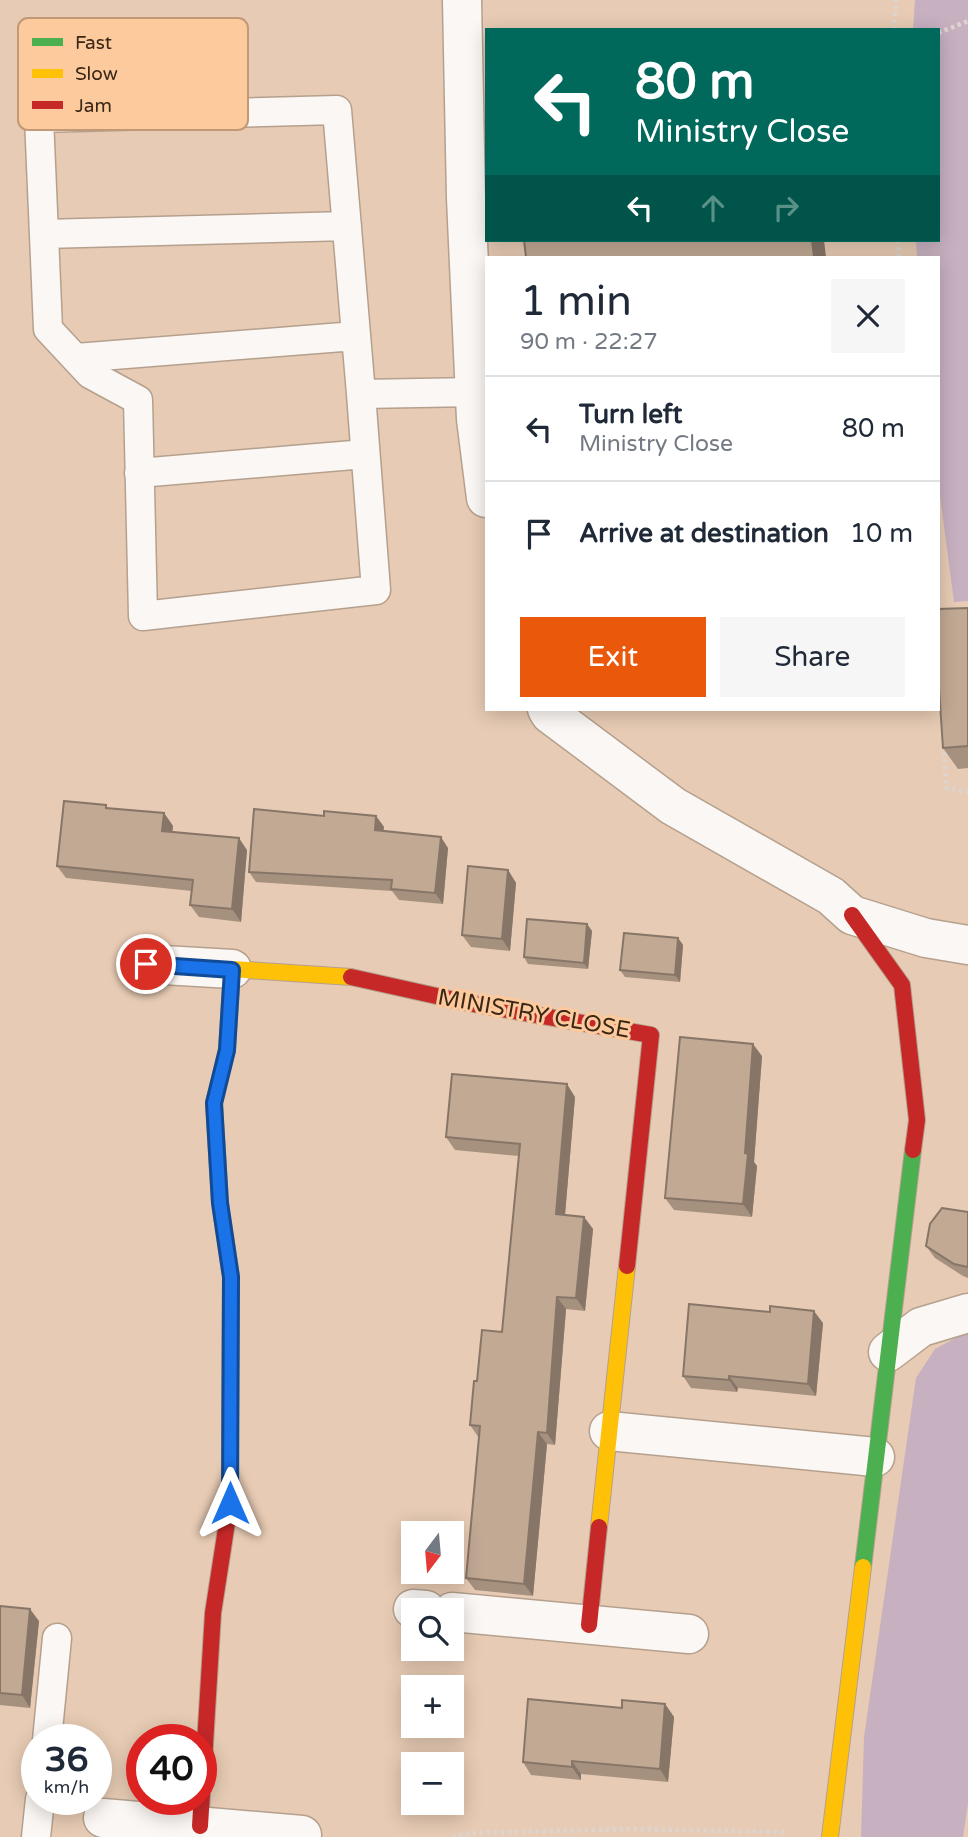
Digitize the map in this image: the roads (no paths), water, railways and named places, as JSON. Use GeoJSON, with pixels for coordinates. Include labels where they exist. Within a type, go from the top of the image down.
{"type":"FeatureCollection","features":[{"type":"Feature","properties":{"kind":"street"},"geometry":{"type":"LineString","coordinates":[[462,0],[466,198],[476,419],[485,490]]}},
{"type":"Feature","properties":{"kind":"street"},"geometry":{"type":"LineString","coordinates":[[548,711],[673,806],[831,896],[852,915],[902,985],[917,1120],[829,1837]]}},
{"type":"Feature","properties":{"kind":"street"},"geometry":{"type":"LineString","coordinates":[[852,915],[926,938],[968,945]]}},
{"type":"Feature","properties":{"kind":"street","name":"MINISTRY CLOSE"},"geometry":{"type":"LineString","coordinates":[[146,964],[344,975],[468,1003],[651,1035],[589,1625]]}},
{"type":"Feature","properties":{"kind":"street"},"geometry":{"type":"LineString","coordinates":[[200,1826],[213,1612],[230,1503],[231,1277],[220,1203],[214,1103],[227,1050],[232,970]]}},
{"type":"Feature","properties":{"kind":"street"},"geometry":{"type":"LineString","coordinates":[[888,1352],[920,1327],[968,1313]]}},
{"type":"Feature","properties":{"kind":"street"},"geometry":{"type":"LineString","coordinates":[[609,1431],[875,1457]]}},
{"type":"Feature","properties":{"kind":"street"},"geometry":{"type":"LineString","coordinates":[[464,1613],[689,1634]]}},
{"type":"Feature","properties":{"kind":"street"},"geometry":{"type":"LineString","coordinates":[[103,1818],[302,1835]]}},
{"type":"Feature","properties":{"kind":"lane"},"geometry":{"type":"LineString","coordinates":[[40,130],[48,329],[90,374],[138,400],[143,616],[376,590],[337,110],[248,112]]}},
{"type":"Feature","properties":{"kind":"lane"},"geometry":{"type":"LineString","coordinates":[[44,234],[347,226]]}},
{"type":"Feature","properties":{"kind":"lane"},"geometry":{"type":"LineString","coordinates":[[76,358],[355,336]]}},
{"type":"Feature","properties":{"kind":"lane"},"geometry":{"type":"LineString","coordinates":[[360,394],[475,393]]}},
{"type":"Feature","properties":{"kind":"lane"},"geometry":{"type":"LineString","coordinates":[[139,473],[365,454]]}},
{"type":"Feature","properties":{"kind":"lane"},"geometry":{"type":"LineString","coordinates":[[49,1724],[57,1638]]}},
{"type":"Feature","properties":{"kind":"lane"},"geometry":{"type":"LineString","coordinates":[[36,1837],[38,1815]]}}]}
